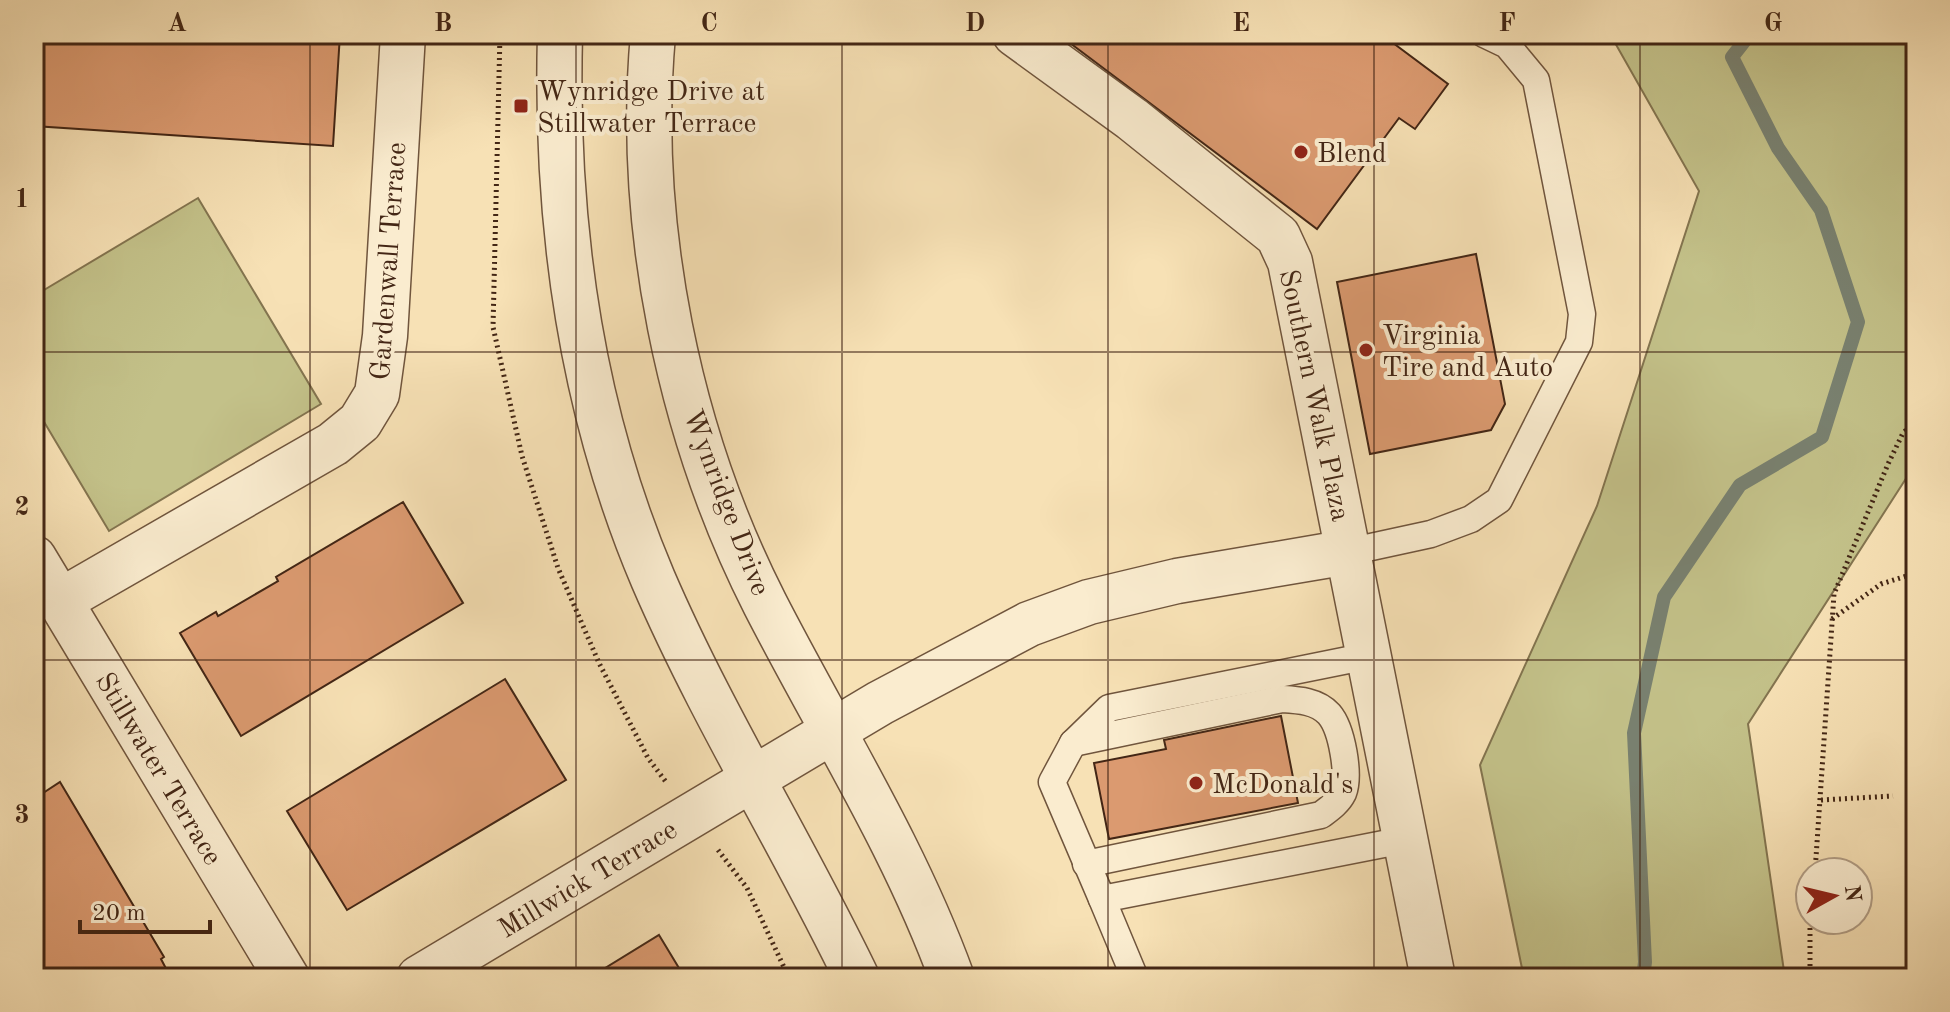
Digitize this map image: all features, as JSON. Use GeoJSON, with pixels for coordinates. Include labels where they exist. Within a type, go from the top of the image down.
{"type":"FeatureCollection","features":[{"type":"Feature","properties":{"kind":"street","name":"Gardenwall Terrace"},"geometry":{"type":"LineString","coordinates":[[60,601],[333,444],[360,422],[377,394],[385,336],[403,34]]}},
{"type":"Feature","properties":{"kind":"street"},"geometry":{"type":"LineString","coordinates":[[560,34],[557,126],[565,241],[578,335],[611,465],[658,589],[857,978]]}},
{"type":"Feature","properties":{"kind":"street","name":"Wynridge Drive"},"geometry":{"type":"LineString","coordinates":[[653,34],[649,158],[662,275],[682,376],[733,532],[764,603],[896,846],[952,978]]}},
{"type":"Feature","properties":{"kind":"street","name":"Southern Walk Plaza"},"geometry":{"type":"LineString","coordinates":[[1015,34],[1132,119],[1278,236],[1290,262],[1433,978]]}},
{"type":"Feature","properties":{"kind":"street","name":"Southern Walk Plaza"},"geometry":{"type":"LineString","coordinates":[[755,778],[834,730],[1029,624],[1089,602],[1177,581],[1348,552]]}},
{"type":"Feature","properties":{"kind":"street","name":"Stillwater Terrace"},"geometry":{"type":"LineString","coordinates":[[34,558],[287,978]]}},
{"type":"Feature","properties":{"kind":"street","name":"Millwick Terrace"},"geometry":{"type":"LineString","coordinates":[[419,978],[755,778]]}},
{"type":"Feature","properties":{"kind":"lane"},"geometry":{"type":"LineString","coordinates":[[1348,552],[1431,534],[1471,519],[1499,500],[1579,342],[1582,314],[1536,80],[1507,45],[1484,34]]}},
{"type":"Feature","properties":{"kind":"lane"},"geometry":{"type":"LineString","coordinates":[[1135,978],[1052,782],[1073,743],[1109,708],[1368,656]]}},
{"type":"Feature","properties":{"kind":"lane"},"geometry":{"type":"LineString","coordinates":[[1073,743],[1282,699],[1307,701],[1329,714],[1339,734],[1345,781],[1335,805],[1321,815],[1086,864]]}},
{"type":"Feature","properties":{"kind":"lane"},"geometry":{"type":"LineString","coordinates":[[1102,899],[1404,840]]}},
{"type":"Feature","properties":{"kind":"path"},"geometry":{"type":"LineString","coordinates":[[1816,856],[1834,594],[1888,464],[1903,433],[1916,421]]}},
{"type":"Feature","properties":{"kind":"path"},"geometry":{"type":"LineString","coordinates":[[1831,620],[1881,584],[1916,573]]}},
{"type":"Feature","properties":{"kind":"path"},"geometry":{"type":"LineString","coordinates":[[1821,800],[1893,796]]}},
{"type":"Feature","properties":{"kind":"path"},"geometry":{"type":"LineString","coordinates":[[1810,936],[1810,978]]}},
{"type":"Feature","properties":{"kind":"shaded area"},"geometry":{"type":"Polygon","coordinates":[[[1610,34],[1916,34],[1916,463],[1748,724],[1785,978],[1524,978],[1480,765],[1597,506],[1699,191],[1610,34]]]}},
{"type":"Feature","properties":{"kind":"shaded area"},"geometry":{"type":"Polygon","coordinates":[[[198,198],[321,404],[109,531],[34,405],[34,296],[198,198]]]}},
{"type":"Feature","properties":{"kind":"building"},"geometry":{"type":"Polygon","coordinates":[[[34,34],[340,34],[333,146],[34,126],[34,34]]]}},
{"type":"Feature","properties":{"kind":"building"},"geometry":{"type":"Polygon","coordinates":[[[1058,34],[1381,34],[1448,84],[1415,129],[1399,118],[1317,229],[1058,34]]]}},
{"type":"Feature","properties":{"kind":"building"},"geometry":{"type":"Polygon","coordinates":[[[1476,254],[1505,404],[1491,430],[1370,454],[1337,282],[1476,254]]]}},
{"type":"Feature","properties":{"kind":"building"},"geometry":{"type":"Polygon","coordinates":[[[403,502],[463,603],[241,736],[180,633],[216,612],[218,616],[278,581],[276,577],[403,502]]]}},
{"type":"Feature","properties":{"kind":"building"},"geometry":{"type":"Polygon","coordinates":[[[505,679],[566,780],[347,910],[287,811],[505,679]]]}},
{"type":"Feature","properties":{"kind":"building","name":"McDonald's"},"geometry":{"type":"Polygon","coordinates":[[[1281,716],[1298,803],[1109,839],[1094,763],[1166,749],[1164,740],[1281,716]]]}},
{"type":"Feature","properties":{"kind":"building"},"geometry":{"type":"Polygon","coordinates":[[[60,782],[164,957],[161,959],[171,978],[34,978],[34,799],[60,782]]]}},
{"type":"Feature","properties":{"kind":"building"},"geometry":{"type":"Polygon","coordinates":[[[659,935],[685,978],[589,978],[659,935]]]}},
{"type":"Feature","properties":{"kind":"waterway"},"geometry":{"type":"LineString","coordinates":[[1643,978],[1645,962],[1634,733],[1664,597],[1740,485],[1822,437],[1858,322],[1821,210],[1778,148],[1732,57],[1750,34]]}},
{"type":"Feature","properties":{"kind":"place","name":"Wynridge Drive at Stillwater Terrace"},"geometry":{"type":"Point","coordinates":[521,106]}},
{"type":"Feature","properties":{"kind":"place","name":"Blend"},"geometry":{"type":"Point","coordinates":[1301,152]}},
{"type":"Feature","properties":{"kind":"place","name":"Virginia Tire and Auto"},"geometry":{"type":"Point","coordinates":[1366,350]}},
{"type":"Feature","properties":{"kind":"place","name":"McDonald's"},"geometry":{"type":"Point","coordinates":[1196,783]}}]}
